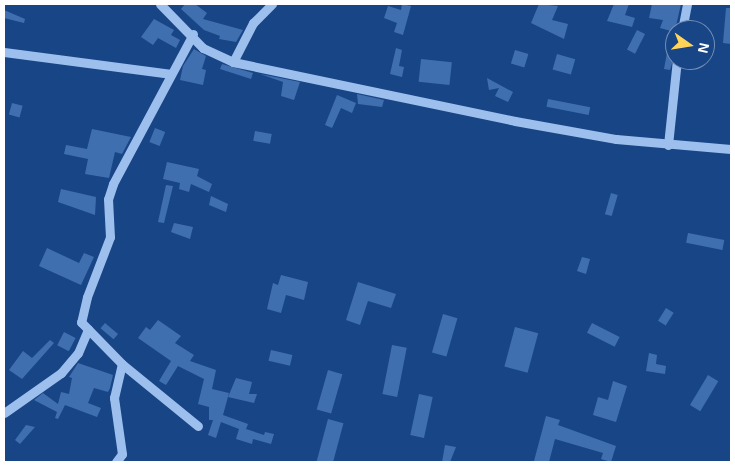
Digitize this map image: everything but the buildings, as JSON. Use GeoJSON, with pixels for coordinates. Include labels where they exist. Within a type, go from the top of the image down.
{"type":"FeatureCollection","features":[{"type":"Feature","properties":{"kind":"street"},"geometry":{"type":"LineString","coordinates":[[160,4],[192,34],[203,48],[233,62],[515,121],[668,145],[731,149]]}},
{"type":"Feature","properties":{"kind":"street"},"geometry":{"type":"LineString","coordinates":[[233,62],[253,22],[272,4]]}},
{"type":"Feature","properties":{"kind":"street"},"geometry":{"type":"LineString","coordinates":[[684,20],[687,4]]}},
{"type":"Feature","properties":{"kind":"street"},"geometry":{"type":"LineString","coordinates":[[192,34],[124,158],[108,199],[110,237],[82,311],[81,322],[122,364],[198,426]]}},
{"type":"Feature","properties":{"kind":"street"},"geometry":{"type":"LineString","coordinates":[[4,52],[170,74]]}},
{"type":"Feature","properties":{"kind":"street"},"geometry":{"type":"LineString","coordinates":[[668,145],[676,70]]}},
{"type":"Feature","properties":{"kind":"street"},"geometry":{"type":"LineString","coordinates":[[4,413],[61,373],[78,353],[88,329]]}},
{"type":"Feature","properties":{"kind":"street"},"geometry":{"type":"LineString","coordinates":[[116,462],[122,454],[114,398],[122,364]]}}]}
